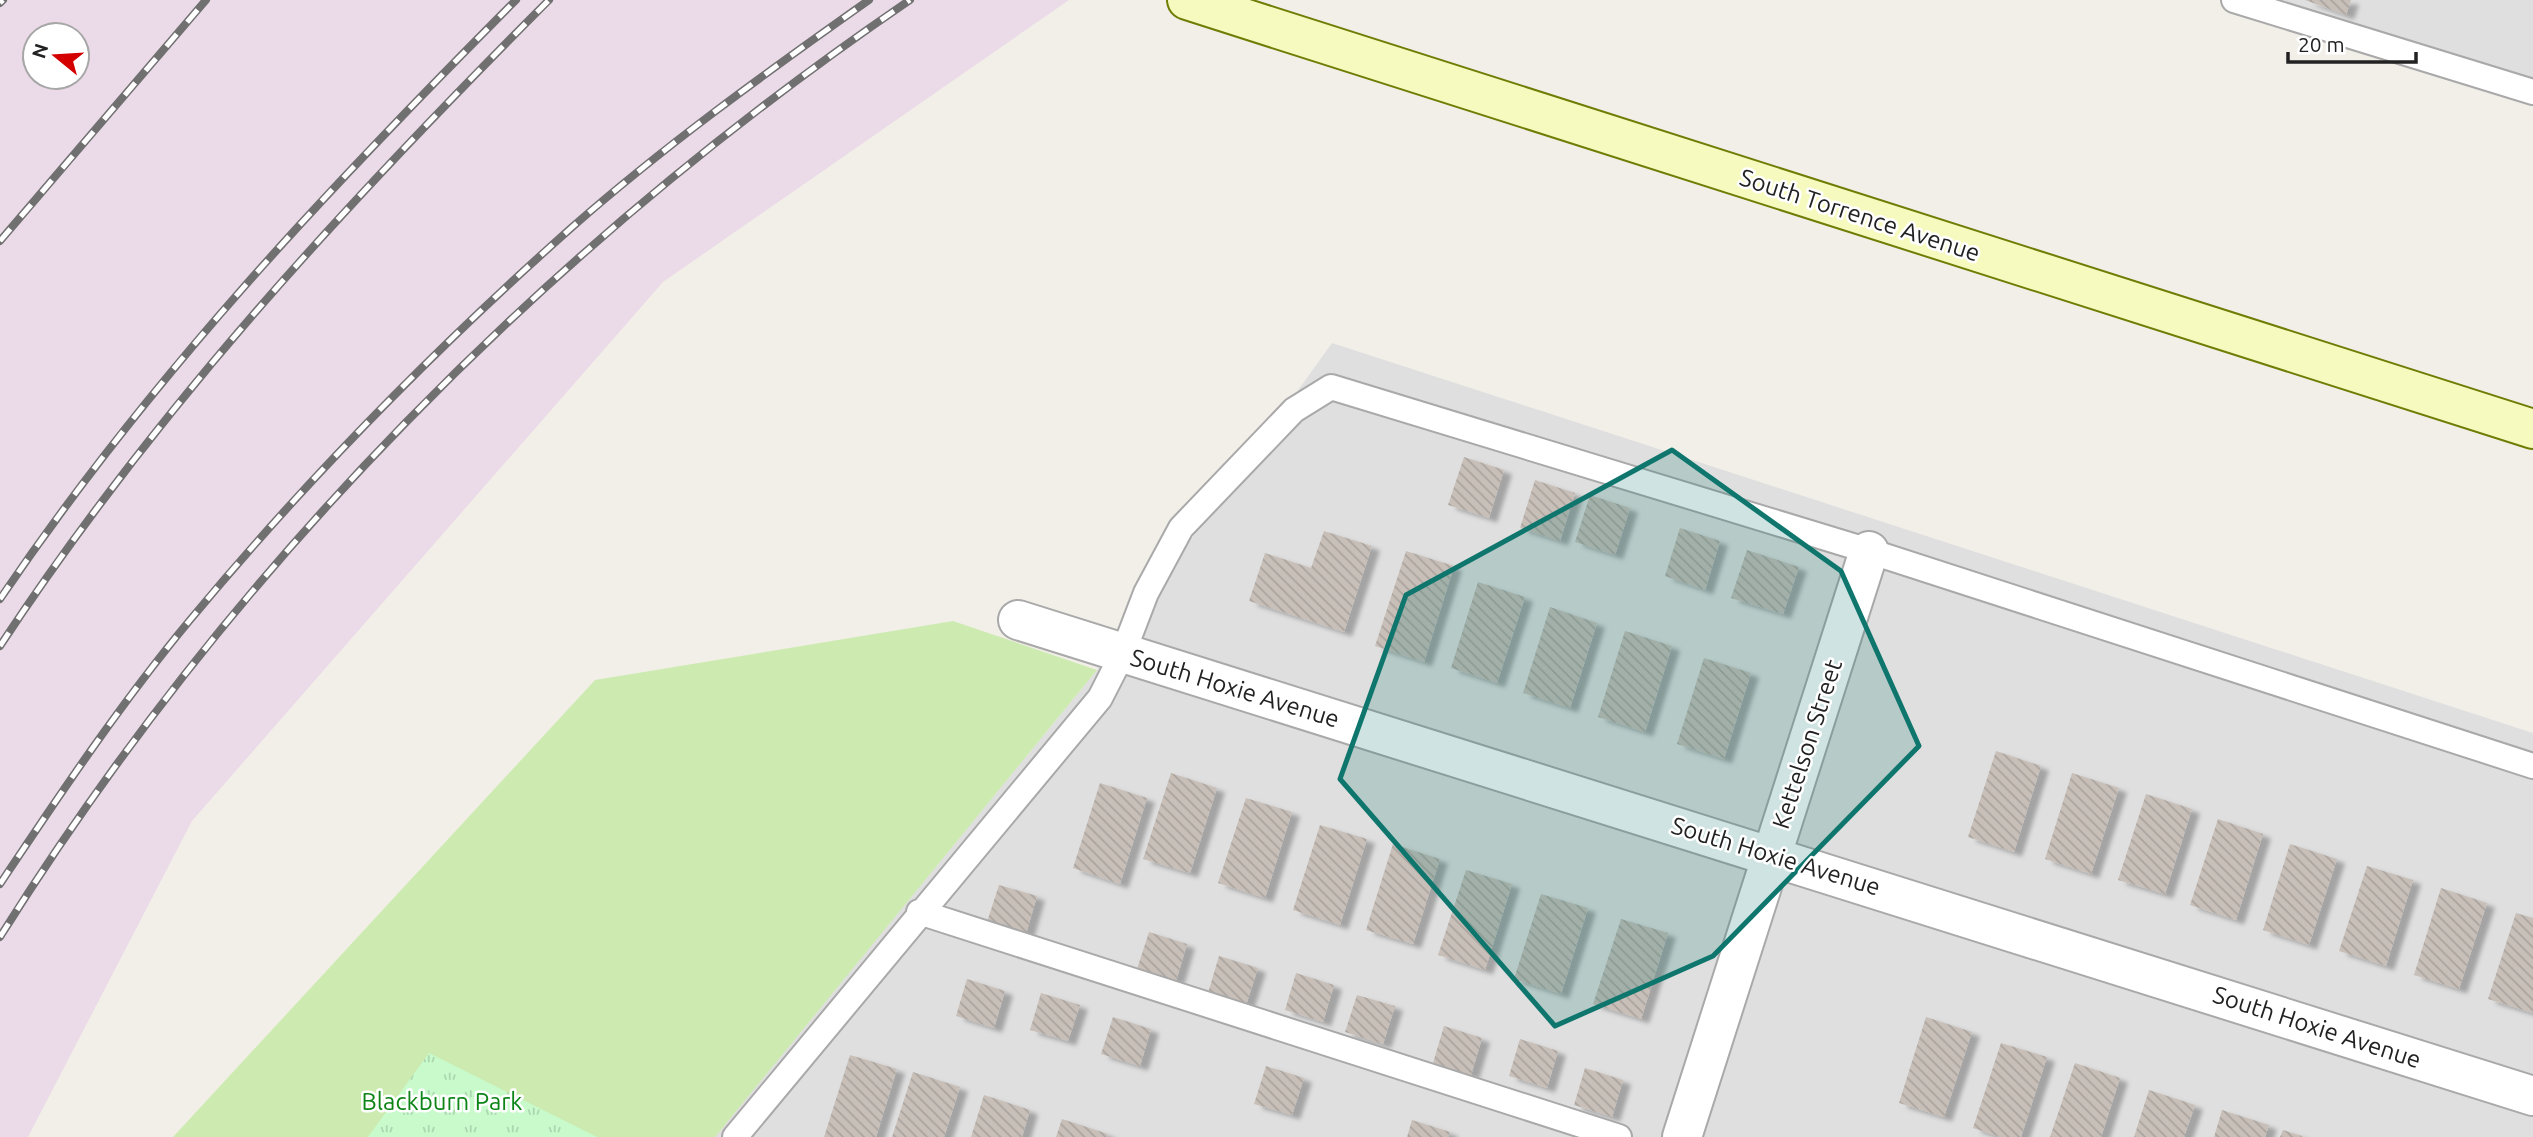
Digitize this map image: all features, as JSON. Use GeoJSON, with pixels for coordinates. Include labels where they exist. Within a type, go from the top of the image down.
{"type":"FeatureCollection","features":[{"type":"Feature","properties":{"kind":"main road","name":"South Torrence Avenue"},"geometry":{"type":"LineString","coordinates":[[1200,4],[2533,429]]}},
{"type":"Feature","properties":{"kind":"street","name":"Kettelson Street"},"geometry":{"type":"LineString","coordinates":[[1682,1137],[1869,551]]}},
{"type":"Feature","properties":{"kind":"street","name":"South Hoxie Avenue"},"geometry":{"type":"LineString","coordinates":[[1018,620],[1772,854],[2533,1096]]}},
{"type":"Feature","properties":{"kind":"lane"},"geometry":{"type":"LineString","coordinates":[[2234,0],[2533,93]]}},
{"type":"Feature","properties":{"kind":"lane"},"geometry":{"type":"LineString","coordinates":[[735,1137],[919,912],[1100,698],[1123,653],[1146,593],[1181,528],[1294,410],[1331,387],[1869,551],[2533,766]]}},
{"type":"Feature","properties":{"kind":"lane"},"geometry":{"type":"LineString","coordinates":[[919,912],[1619,1137]]}},
{"type":"Feature","properties":{"kind":"highlighted area"},"geometry":{"type":"Polygon","coordinates":[[[1672,450],[1841,571],[1919,746],[1713,956],[1555,1026],[1340,779],[1406,595],[1672,450]]]}},
{"type":"Feature","properties":{"kind":"shaded area"},"geometry":{"type":"Polygon","coordinates":[[[0,0],[1069,0],[663,282],[192,821],[28,1137],[0,1137],[0,0]]]}},
{"type":"Feature","properties":{"kind":"shaded area"},"geometry":{"type":"Polygon","coordinates":[[[2234,0],[2533,0],[2533,92],[2234,0]]]}},
{"type":"Feature","properties":{"kind":"shaded area"},"geometry":{"type":"Polygon","coordinates":[[[1332,343],[2533,733],[2533,1137],[714,1137],[1097,670],[1332,343]]]}},
{"type":"Feature","properties":{"kind":"green space"},"geometry":{"type":"Polygon","coordinates":[[[953,621],[1097,670],[715,1137],[173,1137],[595,680],[953,621]]]}},
{"type":"Feature","properties":{"kind":"green space","name":"Blackburn Park"},"geometry":{"type":"Polygon","coordinates":[[[429,1053],[597,1137],[368,1137],[429,1053]]]}},
{"type":"Feature","properties":{"kind":"building"},"geometry":{"type":"Polygon","coordinates":[[[2305,0],[2351,0],[2346,15],[2305,0]]]}},
{"type":"Feature","properties":{"kind":"building"},"geometry":{"type":"Polygon","coordinates":[[[1464,457],[1504,470],[1489,518],[1448,505],[1464,457]]]}},
{"type":"Feature","properties":{"kind":"building"},"geometry":{"type":"Polygon","coordinates":[[[1535,480],[1575,493],[1560,541],[1520,528],[1535,480]]]}},
{"type":"Feature","properties":{"kind":"building"},"geometry":{"type":"Polygon","coordinates":[[[1590,495],[1630,508],[1615,555],[1575,542],[1590,495]]]}},
{"type":"Feature","properties":{"kind":"building"},"geometry":{"type":"Polygon","coordinates":[[[1680,528],[1720,541],[1705,590],[1665,576],[1680,528]]]}},
{"type":"Feature","properties":{"kind":"building"},"geometry":{"type":"Polygon","coordinates":[[[1324,531],[1372,546],[1344,632],[1249,601],[1265,553],[1311,568],[1324,531]]]}},
{"type":"Feature","properties":{"kind":"building"},"geometry":{"type":"Polygon","coordinates":[[[1747,550],[1799,567],[1783,614],[1731,598],[1747,550]]]}},
{"type":"Feature","properties":{"kind":"building"},"geometry":{"type":"Polygon","coordinates":[[[1406,551],[1454,566],[1424,662],[1375,646],[1406,551]]]}},
{"type":"Feature","properties":{"kind":"building"},"geometry":{"type":"Polygon","coordinates":[[[1478,582],[1525,597],[1497,683],[1451,668],[1478,582]]]}},
{"type":"Feature","properties":{"kind":"building"},"geometry":{"type":"Polygon","coordinates":[[[1550,607],[1597,623],[1570,708],[1523,693],[1550,607]]]}},
{"type":"Feature","properties":{"kind":"building"},"geometry":{"type":"Polygon","coordinates":[[[1625,631],[1672,646],[1645,732],[1598,717],[1625,631]]]}},
{"type":"Feature","properties":{"kind":"building"},"geometry":{"type":"Polygon","coordinates":[[[1704,658],[1751,673],[1724,759],[1677,744],[1704,658]]]}},
{"type":"Feature","properties":{"kind":"building"},"geometry":{"type":"Polygon","coordinates":[[[1996,751],[2041,766],[2014,852],[1968,837],[1996,751]]]}},
{"type":"Feature","properties":{"kind":"building"},"geometry":{"type":"Polygon","coordinates":[[[1171,773],[1217,788],[1190,873],[1143,859],[1171,773]]]}},
{"type":"Feature","properties":{"kind":"building"},"geometry":{"type":"Polygon","coordinates":[[[2072,773],[2119,788],[2091,874],[2045,859],[2072,773]]]}},
{"type":"Feature","properties":{"kind":"building"},"geometry":{"type":"Polygon","coordinates":[[[1100,783],[1147,798],[1120,884],[1073,868],[1100,783]]]}},
{"type":"Feature","properties":{"kind":"building"},"geometry":{"type":"Polygon","coordinates":[[[2146,794],[2192,809],[2165,894],[2118,880],[2146,794]]]}},
{"type":"Feature","properties":{"kind":"building"},"geometry":{"type":"Polygon","coordinates":[[[1246,798],[1292,812],[1265,898],[1218,883],[1246,798]]]}},
{"type":"Feature","properties":{"kind":"building"},"geometry":{"type":"Polygon","coordinates":[[[2218,819],[2263,834],[2236,920],[2190,905],[2218,819]]]}},
{"type":"Feature","properties":{"kind":"building"},"geometry":{"type":"Polygon","coordinates":[[[1320,825],[1367,839],[1340,925],[1293,910],[1320,825]]]}},
{"type":"Feature","properties":{"kind":"building"},"geometry":{"type":"Polygon","coordinates":[[[1393,844],[1440,859],[1413,944],[1366,930],[1393,844]]]}},
{"type":"Feature","properties":{"kind":"building"},"geometry":{"type":"Polygon","coordinates":[[[2290,844],[2337,859],[2309,945],[2263,930],[2290,844]]]}},
{"type":"Feature","properties":{"kind":"building"},"geometry":{"type":"Polygon","coordinates":[[[2367,866],[2413,880],[2386,966],[2339,951],[2367,866]]]}},
{"type":"Feature","properties":{"kind":"building"},"geometry":{"type":"Polygon","coordinates":[[[1466,870],[1512,884],[1485,970],[1438,955],[1466,870]]]}},
{"type":"Feature","properties":{"kind":"building"},"geometry":{"type":"Polygon","coordinates":[[[999,885],[1037,896],[1026,934],[987,922],[999,885]]]}},
{"type":"Feature","properties":{"kind":"building"},"geometry":{"type":"Polygon","coordinates":[[[2441,888],[2487,903],[2459,989],[2414,975],[2441,888]]]}},
{"type":"Feature","properties":{"kind":"building"},"geometry":{"type":"Polygon","coordinates":[[[1541,894],[1588,908],[1561,994],[1514,979],[1541,894]]]}},
{"type":"Feature","properties":{"kind":"building"},"geometry":{"type":"Polygon","coordinates":[[[2516,913],[2533,918],[2533,1013],[2488,999],[2516,913]]]}},
{"type":"Feature","properties":{"kind":"building"},"geometry":{"type":"Polygon","coordinates":[[[1621,919],[1668,933],[1641,1019],[1593,1004],[1621,919]]]}},
{"type":"Feature","properties":{"kind":"building"},"geometry":{"type":"Polygon","coordinates":[[[1149,932],[1187,944],[1176,981],[1137,969],[1149,932]]]}},
{"type":"Feature","properties":{"kind":"building"},"geometry":{"type":"Polygon","coordinates":[[[1219,956],[1258,968],[1246,1005],[1208,993],[1219,956]]]}},
{"type":"Feature","properties":{"kind":"building"},"geometry":{"type":"Polygon","coordinates":[[[1296,973],[1334,985],[1323,1022],[1285,1010],[1296,973]]]}},
{"type":"Feature","properties":{"kind":"building"},"geometry":{"type":"Polygon","coordinates":[[[967,979],[1005,991],[994,1028],[956,1016],[967,979]]]}},
{"type":"Feature","properties":{"kind":"building"},"geometry":{"type":"Polygon","coordinates":[[[1041,993],[1080,1005],[1068,1041],[1030,1030],[1041,993]]]}},
{"type":"Feature","properties":{"kind":"building"},"geometry":{"type":"Polygon","coordinates":[[[1357,995],[1395,1006],[1383,1044],[1345,1032],[1357,995]]]}},
{"type":"Feature","properties":{"kind":"building"},"geometry":{"type":"Polygon","coordinates":[[[1113,1017],[1151,1029],[1140,1066],[1101,1054],[1113,1017]]]}},
{"type":"Feature","properties":{"kind":"building"},"geometry":{"type":"Polygon","coordinates":[[[1926,1017],[1972,1032],[1944,1117],[1899,1103],[1926,1017]]]}},
{"type":"Feature","properties":{"kind":"building"},"geometry":{"type":"Polygon","coordinates":[[[1444,1026],[1482,1038],[1471,1075],[1433,1063],[1444,1026]]]}},
{"type":"Feature","properties":{"kind":"building"},"geometry":{"type":"Polygon","coordinates":[[[1520,1039],[1558,1051],[1547,1088],[1509,1076],[1520,1039]]]}},
{"type":"Feature","properties":{"kind":"building"},"geometry":{"type":"Polygon","coordinates":[[[2001,1043],[2047,1057],[2021,1137],[2000,1137],[1973,1128],[2001,1043]]]}},
{"type":"Feature","properties":{"kind":"building"},"geometry":{"type":"Polygon","coordinates":[[[850,1055],[897,1069],[876,1137],[824,1137],[850,1055]]]}},
{"type":"Feature","properties":{"kind":"building"},"geometry":{"type":"Polygon","coordinates":[[[2075,1063],[2120,1078],[2101,1137],[2050,1137],[2075,1063]]]}},
{"type":"Feature","properties":{"kind":"building"},"geometry":{"type":"Polygon","coordinates":[[[1266,1066],[1304,1078],[1292,1115],[1254,1104],[1266,1066]]]}},
{"type":"Feature","properties":{"kind":"building"},"geometry":{"type":"Polygon","coordinates":[[[1585,1068],[1623,1080],[1612,1117],[1574,1105],[1585,1068]]]}},
{"type":"Feature","properties":{"kind":"building"},"geometry":{"type":"Polygon","coordinates":[[[913,1072],[960,1087],[944,1137],[892,1137],[913,1072]]]}},
{"type":"Feature","properties":{"kind":"building"},"geometry":{"type":"Polygon","coordinates":[[[2149,1090],[2195,1105],[2184,1137],[2134,1137],[2149,1090]]]}},
{"type":"Feature","properties":{"kind":"building"},"geometry":{"type":"Polygon","coordinates":[[[984,1095],[1030,1110],[1022,1137],[971,1137],[984,1095]]]}},
{"type":"Feature","properties":{"kind":"building"},"geometry":{"type":"Polygon","coordinates":[[[2222,1110],[2269,1125],[2265,1137],[2214,1137],[2222,1110]]]}},
{"type":"Feature","properties":{"kind":"building"},"geometry":{"type":"Polygon","coordinates":[[[1062,1119],[1108,1134],[1107,1137],[1056,1137],[1062,1119]]]}},
{"type":"Feature","properties":{"kind":"building"},"geometry":{"type":"Polygon","coordinates":[[[1412,1120],[1450,1132],[1448,1137],[1407,1137],[1412,1120]]]}},
{"type":"Feature","properties":{"kind":"building"},"geometry":{"type":"Polygon","coordinates":[[[2283,1130],[2302,1136],[2302,1137],[2280,1137],[2283,1130]]]}},
{"type":"Feature","properties":{"kind":"railway"},"geometry":{"type":"LineString","coordinates":[[0,3],[3,0]]}},
{"type":"Feature","properties":{"kind":"railway"},"geometry":{"type":"LineString","coordinates":[[0,241],[206,0]]}},
{"type":"Feature","properties":{"kind":"railway"},"geometry":{"type":"LineString","coordinates":[[0,599],[58,517],[180,361],[309,214],[516,0]]}},
{"type":"Feature","properties":{"kind":"railway"},"geometry":{"type":"LineString","coordinates":[[0,646],[123,473],[258,309],[401,152],[549,0]]}},
{"type":"Feature","properties":{"kind":"railway"},"geometry":{"type":"LineString","coordinates":[[0,884],[92,749],[164,651],[280,516],[373,417],[470,321],[606,198],[716,110],[869,0]]}},
{"type":"Feature","properties":{"kind":"railway"},"geometry":{"type":"LineString","coordinates":[[0,937],[91,800],[189,669],[295,542],[407,422],[525,307],[648,198],[777,96],[910,0]]}}]}
